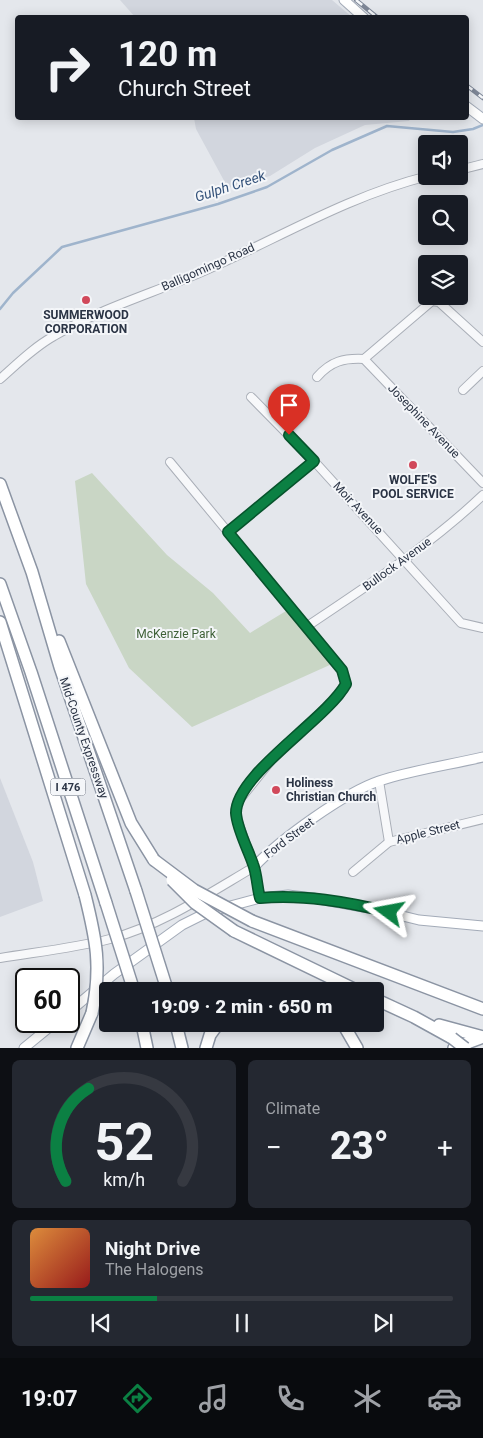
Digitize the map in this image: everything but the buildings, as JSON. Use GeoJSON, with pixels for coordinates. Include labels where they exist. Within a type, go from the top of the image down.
{"type":"FeatureCollection","features":[{"type":"Feature","properties":{"kind":"highway","name":"Mid-County Expressway"},"geometry":{"type":"LineString","coordinates":[[0,484],[32,572],[60,667],[165,982]]}},
{"type":"Feature","properties":{"kind":"highway"},"geometry":{"type":"LineString","coordinates":[[32,572],[131,824],[154,860],[195,904],[234,931],[339,982]]}},
{"type":"Feature","properties":{"kind":"highway","name":"I 476"},"geometry":{"type":"LineString","coordinates":[[0,584],[32,672],[131,982]]}},
{"type":"Feature","properties":{"kind":"highway"},"geometry":{"type":"LineString","coordinates":[[0,622],[84,894],[98,955],[97,990],[92,1014],[77,1048]]}},
{"type":"Feature","properties":{"kind":"highway"},"geometry":{"type":"LineString","coordinates":[[154,860],[194,890],[252,921],[362,961],[410,983],[483,1009]]}},
{"type":"Feature","properties":{"kind":"highway"},"geometry":{"type":"LineString","coordinates":[[384,1003],[414,1017],[483,1037]]}},
{"type":"Feature","properties":{"kind":"highway"},"geometry":{"type":"LineString","coordinates":[[414,1017],[453,1043],[465,1048]]}},
{"type":"Feature","properties":{"kind":"highway"},"geometry":{"type":"LineString","coordinates":[[144,1032],[147,1048]]}},
{"type":"Feature","properties":{"kind":"highway"},"geometry":{"type":"LineString","coordinates":[[178,1032],[182,1048]]}},
{"type":"Feature","properties":{"kind":"highway"},"geometry":{"type":"LineString","coordinates":[[206,1048],[212,1032]]}},
{"type":"Feature","properties":{"kind":"highway"},"geometry":{"type":"LineString","coordinates":[[347,1032],[356,1048]]}},
{"type":"Feature","properties":{"kind":"highway"},"geometry":{"type":"LineString","coordinates":[[453,1043],[483,1037]]}},
{"type":"Feature","properties":{"kind":"main road"},"geometry":{"type":"LineString","coordinates":[[344,0],[361,15]]}},
{"type":"Feature","properties":{"kind":"main road"},"geometry":{"type":"LineString","coordinates":[[469,108],[481,118]]}},
{"type":"Feature","properties":{"kind":"main road","name":"Ford Street"},"geometry":{"type":"LineString","coordinates":[[254,867],[265,855],[307,823],[354,793],[378,782],[483,757]]}},
{"type":"Feature","properties":{"kind":"main road"},"geometry":{"type":"LineString","coordinates":[[254,867],[260,898]]}},
{"type":"Feature","properties":{"kind":"main road"},"geometry":{"type":"LineString","coordinates":[[80,1003],[114,974],[182,925],[208,912],[260,898],[288,895],[312,898],[374,909],[419,920],[483,926]]}},
{"type":"Feature","properties":{"kind":"main road"},"geometry":{"type":"LineString","coordinates":[[24,1048],[42,1033]]}},
{"type":"Feature","properties":{"kind":"street"},"geometry":{"type":"LineString","coordinates":[[468,168],[483,164]]}},
{"type":"Feature","properties":{"kind":"street","name":"Balligomingo Road"},"geometry":{"type":"LineString","coordinates":[[0,378],[53,336],[92,316],[204,271],[348,203],[391,186],[418,179]]}},
{"type":"Feature","properties":{"kind":"street"},"geometry":{"type":"LineString","coordinates":[[317,377],[326,367],[336,362],[347,358],[364,359],[432,302],[439,302],[483,342]]}},
{"type":"Feature","properties":{"kind":"street","name":"Josephine Avenue"},"geometry":{"type":"LineString","coordinates":[[364,359],[483,483]]}},
{"type":"Feature","properties":{"kind":"street"},"geometry":{"type":"LineString","coordinates":[[463,390],[483,371]]}},
{"type":"Feature","properties":{"kind":"street","name":"Moir Avenue"},"geometry":{"type":"LineString","coordinates":[[251,396],[406,559],[461,623],[483,628]]}},
{"type":"Feature","properties":{"kind":"street"},"geometry":{"type":"LineString","coordinates":[[228,532],[314,461]]}},
{"type":"Feature","properties":{"kind":"street"},"geometry":{"type":"LineString","coordinates":[[170,462],[342,670],[346,684],[339,696],[278,753],[246,789],[237,803],[236,816],[254,867]]}},
{"type":"Feature","properties":{"kind":"street","name":"Bullock Avenue"},"geometry":{"type":"LineString","coordinates":[[306,627],[406,559],[453,523],[483,495]]}},
{"type":"Feature","properties":{"kind":"street"},"geometry":{"type":"LineString","coordinates":[[378,782],[389,842]]}},
{"type":"Feature","properties":{"kind":"street","name":"Apple Street"},"geometry":{"type":"LineString","coordinates":[[353,872],[389,842],[483,819]]}},
{"type":"Feature","properties":{"kind":"street","name":"Ford Street"},"geometry":{"type":"LineString","coordinates":[[0,958],[84,945],[132,932],[181,910],[254,867]]}},
{"type":"Feature","properties":{"kind":"shaded area"},"geometry":{"type":"Polygon","coordinates":[[[120,0],[332,0],[350,15],[133,15],[120,0]]]}},
{"type":"Feature","properties":{"kind":"shaded area"},"geometry":{"type":"Polygon","coordinates":[[[194,120],[410,120],[365,125],[315,148],[270,176],[228,188],[196,129],[194,120]]]}},
{"type":"Feature","properties":{"kind":"shaded area"},"geometry":{"type":"Polygon","coordinates":[[[0,778],[33,862],[43,901],[0,917],[0,778]]]}},
{"type":"Feature","properties":{"kind":"green space","name":"McKenzie Park"},"geometry":{"type":"Polygon","coordinates":[[[92,473],[167,555],[213,593],[250,633],[286,611],[332,664],[192,727],[129,668],[86,584],[75,481],[92,473]]]}},
{"type":"Feature","properties":{"kind":"waterway","name":"Gulph Creek"},"geometry":{"type":"LineString","coordinates":[[0,309],[13,293],[62,247],[218,204],[267,187],[332,150],[387,126],[453,132],[473,129],[483,125]]}},
{"type":"Feature","properties":{"kind":"railway"},"geometry":{"type":"LineString","coordinates":[[356,0],[374,15]]}},
{"type":"Feature","properties":{"kind":"railway"},"geometry":{"type":"LineString","coordinates":[[469,87],[483,98]]}},
{"type":"Feature","properties":{"kind":"place","name":"SUMMERWOOD CORPORATION"},"geometry":{"type":"Point","coordinates":[86,300]}},
{"type":"Feature","properties":{"kind":"place","name":"WOLFE'S POOL SERVICE"},"geometry":{"type":"Point","coordinates":[413,465]}},
{"type":"Feature","properties":{"kind":"place","name":"Holiness Christian Church"},"geometry":{"type":"Point","coordinates":[276,790]}},
{"type":"Feature","properties":{"kind":"route"},"geometry":{"type":"LineString","coordinates":[[289,435],[314,461],[228,532],[342,670],[346,684],[339,696],[278,753],[246,789],[237,803],[236,816],[254,867],[254,877],[260,898],[288,895],[389,912]]}}]}
